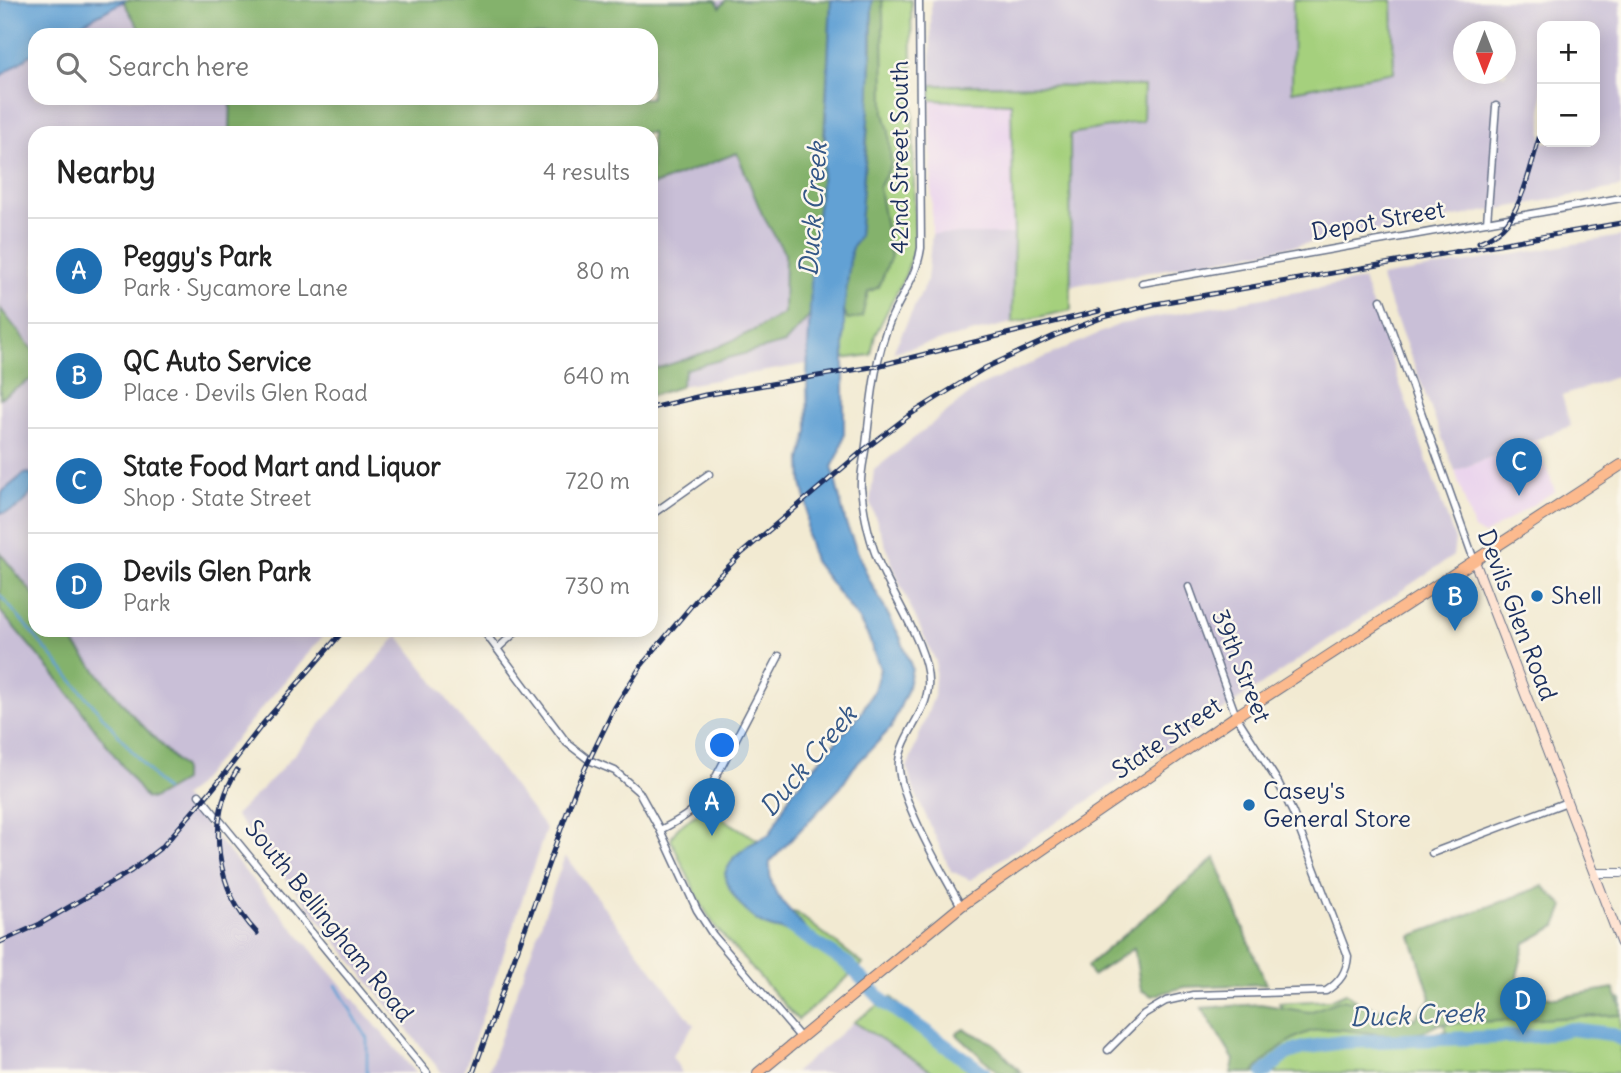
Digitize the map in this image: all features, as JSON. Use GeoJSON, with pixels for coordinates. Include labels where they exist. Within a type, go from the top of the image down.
{"type":"FeatureCollection","features":[{"type":"Feature","properties":{"kind":"main road","name":"State Street"},"geometry":{"type":"LineString","coordinates":[[758,1073],[961,906],[1236,716],[1621,465]]}},
{"type":"Feature","properties":{"kind":"main road","name":"Devils Glen Road"},"geometry":{"type":"LineString","coordinates":[[1474,560],[1621,943]]}},
{"type":"Feature","properties":{"kind":"street","name":"42nd Street South"},"geometry":{"type":"LineString","coordinates":[[919,0],[922,248],[919,265],[890,321],[872,392],[860,484],[876,553],[914,633],[925,664],[928,687],[922,709],[899,760],[900,779],[926,842],[961,906]]}},
{"type":"Feature","properties":{"kind":"street"},"geometry":{"type":"LineString","coordinates":[[1487,222],[1496,106]]}},
{"type":"Feature","properties":{"kind":"street","name":"Depot Street"},"geometry":{"type":"LineString","coordinates":[[1142,283],[1621,198]]}},
{"type":"Feature","properties":{"kind":"street","name":"Devils Glen Road"},"geometry":{"type":"LineString","coordinates":[[1381,300],[1474,560]]}},
{"type":"Feature","properties":{"kind":"street"},"geometry":{"type":"LineString","coordinates":[[658,510],[709,474]]}},
{"type":"Feature","properties":{"kind":"street","name":"39th Street"},"geometry":{"type":"LineString","coordinates":[[1108,1050],[1144,1014],[1166,1001],[1194,995],[1326,990],[1336,984],[1347,967],[1348,956],[1293,813],[1278,782],[1236,716],[1189,587]]}},
{"type":"Feature","properties":{"kind":"street"},"geometry":{"type":"LineString","coordinates":[[488,637],[567,743],[585,757],[615,771],[639,792],[697,910],[713,935],[800,1037]]}},
{"type":"Feature","properties":{"kind":"street"},"geometry":{"type":"LineString","coordinates":[[497,649],[510,637]]}},
{"type":"Feature","properties":{"kind":"street"},"geometry":{"type":"LineString","coordinates":[[660,830],[692,812],[706,796],[779,656]]}},
{"type":"Feature","properties":{"kind":"street","name":"South Bellingham Road"},"geometry":{"type":"LineString","coordinates":[[199,795],[427,1073]]}},
{"type":"Feature","properties":{"kind":"street"},"geometry":{"type":"LineString","coordinates":[[1432,853],[1567,802]]}},
{"type":"Feature","properties":{"kind":"street"},"geometry":{"type":"LineString","coordinates":[[1595,873],[1621,873]]}},
{"type":"Feature","properties":{"kind":"shaded area"},"geometry":{"type":"Polygon","coordinates":[[[126,0],[831,0],[818,362],[658,390],[658,126],[28,126],[28,637],[322,637],[194,788],[182,797],[416,1073],[0,1073],[0,76],[28,57],[28,105],[658,105],[658,28],[74,28],[126,0]]]}},
{"type":"Feature","properties":{"kind":"shaded area"},"geometry":{"type":"Polygon","coordinates":[[[931,0],[1621,0],[1621,187],[1071,286],[1070,133],[1143,121],[1144,86],[931,85],[931,0]]]}},
{"type":"Feature","properties":{"kind":"shaded area"},"geometry":{"type":"Polygon","coordinates":[[[931,100],[1011,103],[1014,234],[932,234],[931,100]]]}},
{"type":"Feature","properties":{"kind":"shaded area"},"geometry":{"type":"Polygon","coordinates":[[[932,234],[1014,234],[1012,323],[893,352],[927,280],[932,234]]]}},
{"type":"Feature","properties":{"kind":"shaded area"},"geometry":{"type":"Polygon","coordinates":[[[1621,236],[1621,375],[1562,396],[1571,426],[1455,471],[1380,277],[1621,236]]]}},
{"type":"Feature","properties":{"kind":"shaded area"},"geometry":{"type":"Polygon","coordinates":[[[1363,280],[1455,540],[1453,556],[970,880],[951,871],[914,790],[907,768],[934,696],[936,662],[900,584],[870,503],[874,470],[978,387],[1120,324],[1363,280]]]}},
{"type":"Feature","properties":{"kind":"shaded area"},"geometry":{"type":"Polygon","coordinates":[[[1536,440],[1555,491],[1484,535],[1474,529],[1455,471],[1536,440]]]}},
{"type":"Feature","properties":{"kind":"shaded area"},"geometry":{"type":"Polygon","coordinates":[[[396,637],[400,637],[546,829],[463,1073],[442,1073],[235,815],[276,775],[396,637]]]}},
{"type":"Feature","properties":{"kind":"shaded area"},"geometry":{"type":"Polygon","coordinates":[[[565,856],[694,1025],[672,1056],[682,1073],[488,1073],[565,856]]]}},
{"type":"Feature","properties":{"kind":"shaded area"},"geometry":{"type":"Polygon","coordinates":[[[854,1022],[930,1069],[935,1073],[794,1073],[854,1022]]]}},
{"type":"Feature","properties":{"kind":"green space"},"geometry":{"type":"Polygon","coordinates":[[[716,0],[720,7],[726,0],[831,0],[815,310],[785,343],[686,369],[680,387],[658,394],[658,368],[719,346],[784,313],[785,254],[762,214],[737,153],[658,183],[658,126],[230,126],[231,105],[658,105],[658,28],[139,28],[123,1],[716,0]]]}},
{"type":"Feature","properties":{"kind":"green space"},"geometry":{"type":"Polygon","coordinates":[[[831,0],[911,0],[915,242],[906,274],[875,335],[871,355],[818,362],[831,0]]]}},
{"type":"Feature","properties":{"kind":"green space"},"geometry":{"type":"Polygon","coordinates":[[[872,0],[882,0],[884,113],[889,131],[891,165],[879,188],[891,256],[879,287],[868,292],[862,317],[848,320],[844,310],[851,250],[859,236],[867,142],[872,0]]]}},
{"type":"Feature","properties":{"kind":"green space"},"geometry":{"type":"Polygon","coordinates":[[[1293,0],[1392,0],[1394,72],[1292,91],[1293,0]]]}},
{"type":"Feature","properties":{"kind":"green space"},"geometry":{"type":"Polygon","coordinates":[[[931,85],[1144,86],[1143,121],[1070,134],[1071,310],[1012,323],[1014,234],[1011,103],[931,100],[931,85]]]}},
{"type":"Feature","properties":{"kind":"green space"},"geometry":{"type":"Polygon","coordinates":[[[0,308],[28,344],[28,381],[0,398],[0,308]]]}},
{"type":"Feature","properties":{"kind":"green space"},"geometry":{"type":"Polygon","coordinates":[[[0,553],[28,587],[28,637],[69,637],[129,711],[183,768],[183,781],[152,799],[146,798],[59,680],[0,611],[0,553]]]}},
{"type":"Feature","properties":{"kind":"green space"},"geometry":{"type":"Polygon","coordinates":[[[705,808],[763,843],[760,906],[797,913],[863,964],[798,1020],[716,928],[701,904],[671,840],[680,826],[705,808]]]}},
{"type":"Feature","properties":{"kind":"green space"},"geometry":{"type":"Polygon","coordinates":[[[1215,858],[1266,984],[1184,987],[1152,996],[1141,990],[1134,948],[1092,976],[1087,966],[1215,858]]]}},
{"type":"Feature","properties":{"kind":"green space"},"geometry":{"type":"Polygon","coordinates":[[[1543,886],[1564,906],[1556,926],[1525,943],[1517,976],[1525,993],[1556,998],[1613,988],[1621,1006],[1621,1015],[1439,1024],[1407,1035],[1338,1029],[1315,1030],[1286,1044],[1268,1057],[1253,1073],[1231,1073],[1234,1060],[1202,1008],[1260,1004],[1309,1012],[1344,999],[1414,1019],[1431,998],[1411,936],[1543,886]]]}},
{"type":"Feature","properties":{"kind":"green space"},"geometry":{"type":"Polygon","coordinates":[[[1346,993],[1405,1039],[1446,1031],[1442,1018],[1621,998],[1621,1073],[1232,1073],[1291,1031],[1279,1003],[1330,1000],[1346,993]]]}},
{"type":"Feature","properties":{"kind":"green space"},"geometry":{"type":"Polygon","coordinates":[[[891,997],[972,1073],[935,1073],[854,1022],[891,997]]]}},
{"type":"Feature","properties":{"kind":"green space"},"geometry":{"type":"Polygon","coordinates":[[[964,1029],[993,1043],[1022,1073],[999,1073],[956,1034],[964,1029]]]}},
{"type":"Feature","properties":{"kind":"water"},"geometry":{"type":"Polygon","coordinates":[[[0,0],[126,0],[74,28],[28,28],[28,57],[0,76],[0,0]]]}},
{"type":"Feature","properties":{"kind":"water"},"geometry":{"type":"Polygon","coordinates":[[[831,0],[872,0],[870,94],[859,236],[851,250],[844,310],[844,435],[840,452],[832,467],[846,524],[912,668],[907,691],[891,728],[854,767],[841,787],[770,862],[770,874],[776,893],[806,930],[803,934],[766,926],[753,918],[732,892],[725,873],[734,857],[770,834],[791,793],[861,713],[874,690],[880,669],[859,620],[814,561],[807,535],[807,503],[802,483],[801,459],[808,432],[807,377],[812,260],[824,156],[831,0]]]}},
{"type":"Feature","properties":{"kind":"water"},"geometry":{"type":"Polygon","coordinates":[[[28,473],[28,498],[14,509],[0,513],[2,492],[28,473]]]}},
{"type":"Feature","properties":{"kind":"waterway"},"geometry":{"type":"LineString","coordinates":[[0,595],[28,628]]}},
{"type":"Feature","properties":{"kind":"waterway"},"geometry":{"type":"LineString","coordinates":[[36,637],[165,790]]}},
{"type":"Feature","properties":{"kind":"waterway","name":"Duck Creek"},"geometry":{"type":"LineString","coordinates":[[788,925],[848,964],[884,1002],[984,1073]]}},
{"type":"Feature","properties":{"kind":"waterway"},"geometry":{"type":"LineString","coordinates":[[336,985],[367,1038],[367,1073]]}},
{"type":"Feature","properties":{"kind":"waterway","name":"Duck Creek"},"geometry":{"type":"LineString","coordinates":[[1264,1073],[1286,1054],[1303,1048],[1342,1042],[1537,1036],[1571,1029],[1611,1034],[1621,1039]]}},
{"type":"Feature","properties":{"kind":"railway"},"geometry":{"type":"LineString","coordinates":[[1479,242],[1501,229],[1513,213],[1524,190],[1537,145]]}},
{"type":"Feature","properties":{"kind":"railway"},"geometry":{"type":"LineString","coordinates":[[473,1073],[577,785],[615,707],[641,666],[702,593],[742,553],[865,449],[911,414],[985,368],[1054,336],[1104,317],[1155,304],[1621,223]]}},
{"type":"Feature","properties":{"kind":"railway"},"geometry":{"type":"LineString","coordinates":[[658,406],[705,395],[877,366],[1099,311]]}},
{"type":"Feature","properties":{"kind":"railway"},"geometry":{"type":"LineString","coordinates":[[0,942],[40,924],[131,871],[163,846],[338,637]]}},
{"type":"Feature","properties":{"kind":"railway"},"geometry":{"type":"LineString","coordinates":[[237,770],[221,811],[218,833],[220,855],[232,897],[257,933]]}},
{"type":"Feature","properties":{"kind":"place","name":"State Food Mart and Liquor"},"geometry":{"type":"Point","coordinates":[1519,496]}},
{"type":"Feature","properties":{"kind":"place","name":"Shell"},"geometry":{"type":"Point","coordinates":[1537,596]}},
{"type":"Feature","properties":{"kind":"place","name":"QC Auto Service"},"geometry":{"type":"Point","coordinates":[1455,631]}},
{"type":"Feature","properties":{"kind":"place","name":"Casey's General Store"},"geometry":{"type":"Point","coordinates":[1249,805]}},
{"type":"Feature","properties":{"kind":"place","name":"Peggy's Park"},"geometry":{"type":"Point","coordinates":[712,836]}},
{"type":"Feature","properties":{"kind":"place","name":"Devils Glen Park"},"geometry":{"type":"Point","coordinates":[1523,1035]}}]}
